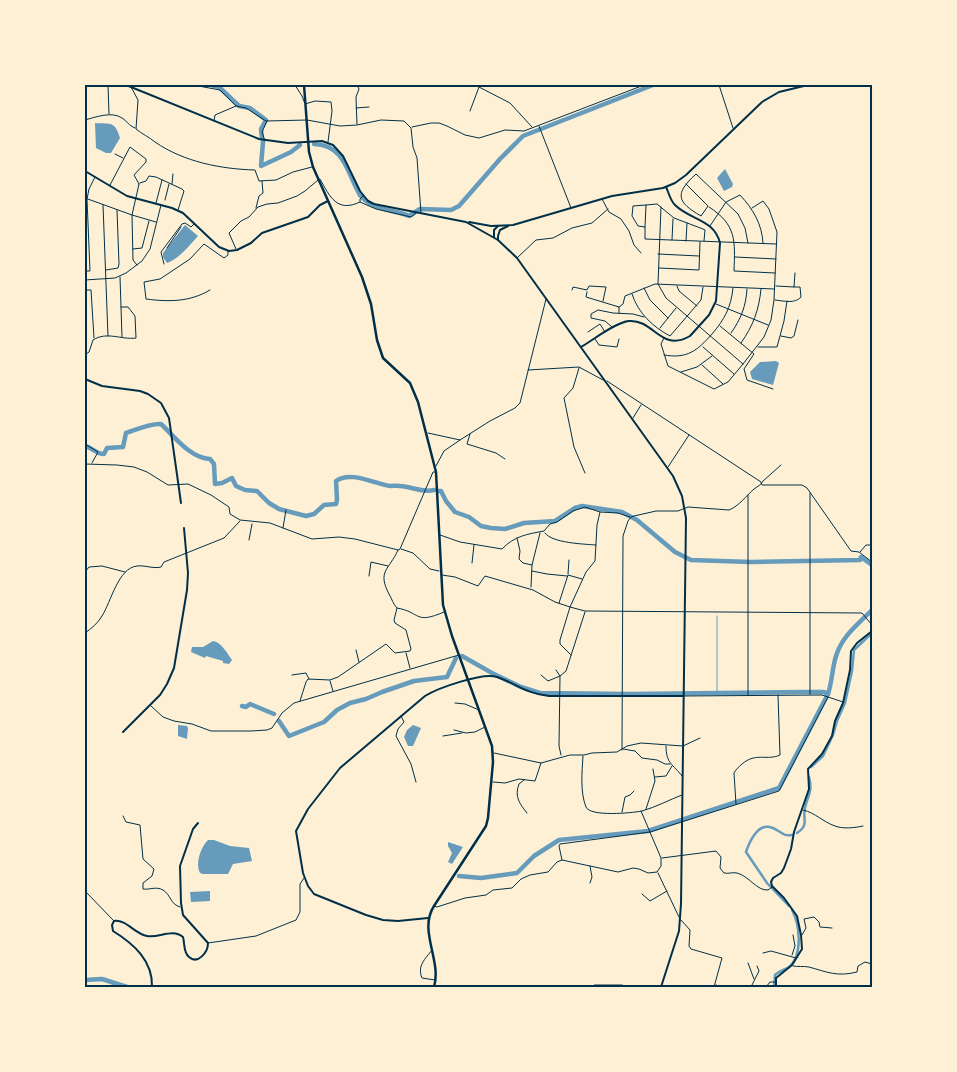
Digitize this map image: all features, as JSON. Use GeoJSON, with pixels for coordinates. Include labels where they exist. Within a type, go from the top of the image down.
{"type":"FeatureCollection","features":[{"type":"Feature","properties":{"kind":"main road"},"geometry":{"type":"LineString","coordinates":[[304,85],[312,167],[366,288],[380,350],[387,362],[405,378],[414,391],[436,466],[444,612],[486,727],[493,753],[486,826],[428,918],[436,980],[434,987]]}},
{"type":"Feature","properties":{"kind":"street"},"geometry":{"type":"LineString","coordinates":[[104,85],[107,86],[109,115]]}},
{"type":"Feature","properties":{"kind":"street"},"geometry":{"type":"LineString","coordinates":[[126,85],[265,141],[288,143],[328,142],[339,150],[363,196],[374,204],[466,222],[499,226],[513,225]]}},
{"type":"Feature","properties":{"kind":"street"},"geometry":{"type":"LineString","coordinates":[[193,85],[220,90],[236,106],[246,108],[266,121],[307,120],[331,124],[357,125],[371,121],[404,121],[411,128],[413,147],[418,164],[421,212]]}},
{"type":"Feature","properties":{"kind":"street"},"geometry":{"type":"LineString","coordinates":[[295,85],[305,104],[331,102],[332,111],[328,142]]}},
{"type":"Feature","properties":{"kind":"street"},"geometry":{"type":"LineString","coordinates":[[357,85],[359,89],[356,108],[357,125]]}},
{"type":"Feature","properties":{"kind":"street"},"geometry":{"type":"LineString","coordinates":[[411,128],[439,123],[464,135],[479,138],[505,130],[519,131],[539,126],[644,85]]}},
{"type":"Feature","properties":{"kind":"street"},"geometry":{"type":"LineString","coordinates":[[719,85],[733,129]]}},
{"type":"Feature","properties":{"kind":"street"},"geometry":{"type":"LineString","coordinates":[[784,85],[786,90]]}},
{"type":"Feature","properties":{"kind":"street"},"geometry":{"type":"LineString","coordinates":[[498,240],[500,230],[513,225],[602,198],[666,187],[682,179],[770,96],[808,85]]}},
{"type":"Feature","properties":{"kind":"street"},"geometry":{"type":"LineString","coordinates":[[131,86],[138,100],[136,129]]}},
{"type":"Feature","properties":{"kind":"street"},"geometry":{"type":"LineString","coordinates":[[470,111],[479,88],[510,103],[532,127]]}},
{"type":"Feature","properties":{"kind":"street"},"geometry":{"type":"LineString","coordinates":[[214,122],[215,116],[236,106]]}},
{"type":"Feature","properties":{"kind":"street"},"geometry":{"type":"LineString","coordinates":[[356,108],[369,107]]}},
{"type":"Feature","properties":{"kind":"street"},"geometry":{"type":"LineString","coordinates":[[85,120],[109,115],[120,117],[127,125],[136,129],[162,148],[205,163],[233,169],[255,170],[258,173],[259,181],[262,181],[263,193],[259,196],[256,208],[249,217],[229,233],[236,250]]}},
{"type":"Feature","properties":{"kind":"street"},"geometry":{"type":"LineString","coordinates":[[265,141],[262,132],[266,121]]}},
{"type":"Feature","properties":{"kind":"street"},"geometry":{"type":"LineString","coordinates":[[539,126],[571,208]]}},
{"type":"Feature","properties":{"kind":"street"},"geometry":{"type":"LineString","coordinates":[[110,186],[130,147],[146,159],[146,162],[134,175],[139,184],[132,215],[133,260],[137,265]]}},
{"type":"Feature","properties":{"kind":"street"},"geometry":{"type":"LineString","coordinates":[[115,154],[124,159]]}},
{"type":"Feature","properties":{"kind":"street"},"geometry":{"type":"LineString","coordinates":[[262,181],[276,180],[293,172],[312,167]]}},
{"type":"Feature","properties":{"kind":"street"},"geometry":{"type":"LineString","coordinates":[[85,171],[127,196],[178,210],[219,246],[228,251],[236,250],[251,243],[262,233],[308,217],[320,205],[328,201]]}},
{"type":"Feature","properties":{"kind":"street"},"geometry":{"type":"LineString","coordinates":[[165,200],[173,174]]}},
{"type":"Feature","properties":{"kind":"street"},"geometry":{"type":"LineString","coordinates":[[708,206],[701,216],[686,207],[681,200],[680,194],[686,184],[696,174],[732,207],[742,220],[748,243]]}},
{"type":"Feature","properties":{"kind":"street"},"geometry":{"type":"LineString","coordinates":[[139,184],[146,181],[149,176],[156,177],[184,191],[178,210]]}},
{"type":"Feature","properties":{"kind":"street"},"geometry":{"type":"LineString","coordinates":[[85,271],[90,271],[86,198],[96,177]]}},
{"type":"Feature","properties":{"kind":"street"},"geometry":{"type":"LineString","coordinates":[[256,208],[297,196],[320,179],[333,201],[344,206],[353,206],[360,202],[363,196]]}},
{"type":"Feature","properties":{"kind":"street"},"geometry":{"type":"LineString","coordinates":[[155,204],[162,180]]}},
{"type":"Feature","properties":{"kind":"street"},"geometry":{"type":"LineString","coordinates":[[686,184],[728,224],[735,243],[734,271],[775,273]]}},
{"type":"Feature","properties":{"kind":"street"},"geometry":{"type":"LineString","coordinates":[[581,348],[626,321],[642,322],[671,341],[685,340],[709,315],[715,304],[718,287],[720,243],[715,231],[710,226],[676,206],[666,187]]}},
{"type":"Feature","properties":{"kind":"street"},"geometry":{"type":"LineString","coordinates":[[710,226],[726,202],[740,195],[752,208],[760,228],[763,244]]}},
{"type":"Feature","properties":{"kind":"street"},"geometry":{"type":"LineString","coordinates":[[86,198],[157,222]]}},
{"type":"Feature","properties":{"kind":"street"},"geometry":{"type":"LineString","coordinates":[[602,198],[608,209],[621,220],[629,231],[634,245],[642,253]]}},
{"type":"Feature","properties":{"kind":"street"},"geometry":{"type":"LineString","coordinates":[[664,338],[661,344],[668,366],[714,389],[724,384],[734,375],[758,347],[769,325],[774,300],[777,232],[769,209],[763,201],[752,208]]}},
{"type":"Feature","properties":{"kind":"street"},"geometry":{"type":"LineString","coordinates":[[360,202],[376,209],[405,217],[411,217],[417,212]]}},
{"type":"Feature","properties":{"kind":"street"},"geometry":{"type":"LineString","coordinates":[[103,204],[108,336]]}},
{"type":"Feature","properties":{"kind":"street"},"geometry":{"type":"LineString","coordinates":[[646,227],[638,226],[632,216],[633,206],[657,204],[674,218],[705,230],[704,242]]}},
{"type":"Feature","properties":{"kind":"street"},"geometry":{"type":"LineString","coordinates":[[85,280],[119,277],[137,265],[150,249],[161,205]]}},
{"type":"Feature","properties":{"kind":"street"},"geometry":{"type":"LineString","coordinates":[[646,205],[645,240],[777,244]]}},
{"type":"Feature","properties":{"kind":"street"},"geometry":{"type":"LineString","coordinates":[[661,207],[658,284],[666,298],[743,364]]}},
{"type":"Feature","properties":{"kind":"street"},"geometry":{"type":"LineString","coordinates":[[517,258],[536,240],[553,238],[572,228],[592,223],[608,209]]}},
{"type":"Feature","properties":{"kind":"street"},"geometry":{"type":"LineString","coordinates":[[105,270],[118,268],[119,264],[117,210]]}},
{"type":"Feature","properties":{"kind":"street"},"geometry":{"type":"LineString","coordinates":[[672,241],[674,218]]}},
{"type":"Feature","properties":{"kind":"street"},"geometry":{"type":"LineString","coordinates":[[133,249],[142,248],[150,220]]}},
{"type":"Feature","properties":{"kind":"street"},"geometry":{"type":"LineString","coordinates":[[466,222],[494,237],[517,258],[668,468],[679,486],[685,508],[680,920],[676,941],[661,987]]}},
{"type":"Feature","properties":{"kind":"street"},"geometry":{"type":"LineString","coordinates":[[164,264],[161,252],[180,226],[186,223],[191,227],[195,223]]}},
{"type":"Feature","properties":{"kind":"street"},"geometry":{"type":"LineString","coordinates":[[686,242],[687,223]]}},
{"type":"Feature","properties":{"kind":"street"},"geometry":{"type":"LineString","coordinates":[[167,248],[180,226]]}},
{"type":"Feature","properties":{"kind":"street"},"geometry":{"type":"LineString","coordinates":[[494,237],[494,230],[499,226]]}},
{"type":"Feature","properties":{"kind":"street"},"geometry":{"type":"LineString","coordinates":[[658,268],[699,270],[700,242]]}},
{"type":"Feature","properties":{"kind":"street"},"geometry":{"type":"LineString","coordinates":[[210,290],[201,295],[170,302],[146,299],[144,282],[160,279],[190,260],[204,244],[224,258],[228,255],[228,251]]}},
{"type":"Feature","properties":{"kind":"street"},"geometry":{"type":"LineString","coordinates":[[658,254],[700,256]]}},
{"type":"Feature","properties":{"kind":"street"},"geometry":{"type":"LineString","coordinates":[[734,257],[776,259]]}},
{"type":"Feature","properties":{"kind":"street"},"geometry":{"type":"LineString","coordinates":[[794,273],[794,287]]}},
{"type":"Feature","properties":{"kind":"street"},"geometry":{"type":"LineString","coordinates":[[119,277],[122,337]]}},
{"type":"Feature","properties":{"kind":"street"},"geometry":{"type":"LineString","coordinates":[[619,314],[619,307],[623,304],[626,296],[658,284],[733,288],[800,287],[801,297],[795,301],[774,300]]}},
{"type":"Feature","properties":{"kind":"street"},"geometry":{"type":"LineString","coordinates":[[678,285],[679,291],[697,306]]}},
{"type":"Feature","properties":{"kind":"street"},"geometry":{"type":"LineString","coordinates":[[602,301],[606,287],[588,286],[586,297],[619,307]]}},
{"type":"Feature","properties":{"kind":"street"},"geometry":{"type":"LineString","coordinates":[[572,290],[573,287],[588,290]]}},
{"type":"Feature","properties":{"kind":"street"},"geometry":{"type":"LineString","coordinates":[[632,293],[644,317],[670,336],[697,306],[702,296],[703,287]]}},
{"type":"Feature","properties":{"kind":"street"},"geometry":{"type":"LineString","coordinates":[[644,288],[650,300],[668,318]]}},
{"type":"Feature","properties":{"kind":"street"},"geometry":{"type":"LineString","coordinates":[[664,355],[680,356],[702,346],[720,325],[729,309],[733,288]]}},
{"type":"Feature","properties":{"kind":"street"},"geometry":{"type":"LineString","coordinates":[[731,334],[742,315],[747,288]]}},
{"type":"Feature","properties":{"kind":"street"},"geometry":{"type":"LineString","coordinates":[[741,343],[755,320],[760,302],[761,288]]}},
{"type":"Feature","properties":{"kind":"street"},"geometry":{"type":"LineString","coordinates":[[85,290],[91,290],[95,339],[89,352],[85,355]]}},
{"type":"Feature","properties":{"kind":"street"},"geometry":{"type":"LineString","coordinates":[[436,466],[444,451],[515,408],[520,403],[546,298]]}},
{"type":"Feature","properties":{"kind":"street"},"geometry":{"type":"LineString","coordinates":[[758,347],[775,349],[780,336],[787,301]]}},
{"type":"Feature","properties":{"kind":"street"},"geometry":{"type":"LineString","coordinates":[[715,304],[769,325]]}},
{"type":"Feature","properties":{"kind":"street"},"geometry":{"type":"LineString","coordinates":[[95,339],[108,336],[136,338],[135,316],[128,307],[121,307]]}},
{"type":"Feature","properties":{"kind":"street"},"geometry":{"type":"LineString","coordinates":[[659,329],[677,308]]}},
{"type":"Feature","properties":{"kind":"street"},"geometry":{"type":"LineString","coordinates":[[612,328],[605,321],[591,318],[591,314],[598,310],[644,317]]}},
{"type":"Feature","properties":{"kind":"street"},"geometry":{"type":"LineString","coordinates":[[780,336],[791,338],[794,336],[798,320]]}},
{"type":"Feature","properties":{"kind":"street"},"geometry":{"type":"LineString","coordinates":[[588,332],[600,324],[605,332]]}},
{"type":"Feature","properties":{"kind":"street"},"geometry":{"type":"LineString","coordinates":[[720,325],[754,356],[744,369],[747,380],[772,388]]}},
{"type":"Feature","properties":{"kind":"street"},"geometry":{"type":"LineString","coordinates":[[595,339],[599,345],[617,348],[620,339]]}},
{"type":"Feature","properties":{"kind":"street"},"geometry":{"type":"LineString","coordinates":[[702,346],[734,375]]}},
{"type":"Feature","properties":{"kind":"street"},"geometry":{"type":"LineString","coordinates":[[680,372],[701,364],[712,356]]}},
{"type":"Feature","properties":{"kind":"street"},"geometry":{"type":"LineString","coordinates":[[701,364],[724,384]]}},
{"type":"Feature","properties":{"kind":"street"},"geometry":{"type":"LineString","coordinates":[[528,370],[579,367],[605,380],[762,484],[802,485],[807,488],[851,551],[859,552],[872,562]]}},
{"type":"Feature","properties":{"kind":"street"},"geometry":{"type":"LineString","coordinates":[[579,367],[573,388],[564,398],[574,447],[584,473]]}},
{"type":"Feature","properties":{"kind":"street"},"geometry":{"type":"LineString","coordinates":[[85,379],[93,384],[102,386],[140,391],[155,398],[166,410],[169,418],[181,503]]}},
{"type":"Feature","properties":{"kind":"street"},"geometry":{"type":"LineString","coordinates":[[632,419],[642,404]]}},
{"type":"Feature","properties":{"kind":"street"},"geometry":{"type":"LineString","coordinates":[[426,433],[460,440]]}},
{"type":"Feature","properties":{"kind":"street"},"geometry":{"type":"LineString","coordinates":[[470,434],[467,444],[496,453],[505,459]]}},
{"type":"Feature","properties":{"kind":"street"},"geometry":{"type":"LineString","coordinates":[[668,468],[689,435]]}},
{"type":"Feature","properties":{"kind":"street"},"geometry":{"type":"LineString","coordinates":[[85,444],[96,450],[98,454],[92,464]]}},
{"type":"Feature","properties":{"kind":"street"},"geometry":{"type":"LineString","coordinates":[[85,464],[134,467],[147,472],[168,485],[188,484],[211,495],[229,508],[230,514],[233,517],[240,520],[270,523],[312,539],[339,537],[355,539],[413,552],[430,569],[478,586],[485,576],[531,589],[559,604],[585,611],[810,612],[862,615],[872,625]]}},
{"type":"Feature","properties":{"kind":"street"},"geometry":{"type":"LineString","coordinates":[[439,534],[460,542],[502,549],[506,544],[517,538],[529,533],[544,531],[550,524],[558,522],[579,509],[590,508],[600,512],[614,512],[631,517],[656,511],[678,511],[685,508],[729,510],[735,508],[748,494],[782,465]]}},
{"type":"Feature","properties":{"kind":"street"},"geometry":{"type":"LineString","coordinates":[[436,472],[433,472],[399,550],[384,574],[383,582],[397,608],[418,618],[444,612]]}},
{"type":"Feature","properties":{"kind":"street"},"geometry":{"type":"LineString","coordinates":[[810,493],[810,694]]}},
{"type":"Feature","properties":{"kind":"street"},"geometry":{"type":"LineString","coordinates":[[748,494],[748,695]]}},
{"type":"Feature","properties":{"kind":"street"},"geometry":{"type":"LineString","coordinates":[[283,529],[286,511]]}},
{"type":"Feature","properties":{"kind":"street"},"geometry":{"type":"LineString","coordinates":[[571,655],[560,644],[560,640],[570,607],[586,572],[595,561],[597,525],[600,512]]}},
{"type":"Feature","properties":{"kind":"street"},"geometry":{"type":"LineString","coordinates":[[622,750],[623,536],[631,517]]}},
{"type":"Feature","properties":{"kind":"street"},"geometry":{"type":"LineString","coordinates":[[85,633],[103,616],[125,572],[136,566],[161,567],[164,562],[224,538],[240,520]]}},
{"type":"Feature","properties":{"kind":"street"},"geometry":{"type":"LineString","coordinates":[[248,540],[252,522]]}},
{"type":"Feature","properties":{"kind":"street"},"geometry":{"type":"LineString","coordinates":[[123,732],[150,705],[167,684],[177,655],[187,590],[187,552],[184,528]]}},
{"type":"Feature","properties":{"kind":"street"},"geometry":{"type":"LineString","coordinates":[[544,531],[548,537],[596,545]]}},
{"type":"Feature","properties":{"kind":"street"},"geometry":{"type":"LineString","coordinates":[[531,589],[532,565],[540,532]]}},
{"type":"Feature","properties":{"kind":"street"},"geometry":{"type":"LineString","coordinates":[[517,538],[520,551],[519,559],[523,563],[532,565]]}},
{"type":"Feature","properties":{"kind":"street"},"geometry":{"type":"LineString","coordinates":[[472,563],[474,544]]}},
{"type":"Feature","properties":{"kind":"street"},"geometry":{"type":"LineString","coordinates":[[859,552],[866,545],[872,545]]}},
{"type":"Feature","properties":{"kind":"street"},"geometry":{"type":"LineString","coordinates":[[559,604],[568,575],[569,560]]}},
{"type":"Feature","properties":{"kind":"street"},"geometry":{"type":"LineString","coordinates":[[369,576],[371,562],[389,567]]}},
{"type":"Feature","properties":{"kind":"street"},"geometry":{"type":"LineString","coordinates":[[85,572],[89,567],[102,566],[125,572]]}},
{"type":"Feature","properties":{"kind":"street"},"geometry":{"type":"LineString","coordinates":[[532,571],[568,575],[583,579]]}},
{"type":"Feature","properties":{"kind":"street"},"geometry":{"type":"LineString","coordinates":[[309,679],[330,680],[338,677],[386,644],[395,653],[410,651],[411,646],[406,630],[395,623],[394,620],[397,608]]}},
{"type":"Feature","properties":{"kind":"street"},"geometry":{"type":"LineString","coordinates":[[541,675],[548,681],[566,671],[585,611]]}},
{"type":"Feature","properties":{"kind":"street"},"geometry":{"type":"LineString","coordinates":[[771,888],[773,878],[781,874],[784,868],[804,810],[810,784],[808,768],[822,754],[832,736],[835,721],[844,703],[850,670],[851,651],[857,643],[872,631]]}},
{"type":"Feature","properties":{"kind":"street"},"geometry":{"type":"LineString","coordinates":[[356,650],[356,658],[359,663]]}},
{"type":"Feature","properties":{"kind":"street"},"geometry":{"type":"LineString","coordinates":[[406,652],[410,669]]}},
{"type":"Feature","properties":{"kind":"street"},"geometry":{"type":"LineString","coordinates":[[150,705],[163,717],[174,722],[192,724],[211,731],[267,730],[272,728],[289,707],[300,702],[459,654]]}},
{"type":"Feature","properties":{"kind":"street"},"geometry":{"type":"LineString","coordinates":[[556,670],[560,676],[559,746],[562,756]]}},
{"type":"Feature","properties":{"kind":"street"},"geometry":{"type":"LineString","coordinates":[[292,675],[306,673],[309,679]]}},
{"type":"Feature","properties":{"kind":"street"},"geometry":{"type":"LineString","coordinates":[[428,918],[398,921],[383,920],[314,894],[304,877],[296,831],[299,823],[326,783],[340,768],[432,692],[468,680],[484,676],[494,676],[531,693],[683,696],[810,694],[844,703]]}},
{"type":"Feature","properties":{"kind":"street"},"geometry":{"type":"LineString","coordinates":[[300,702],[306,682],[309,679]]}},
{"type":"Feature","properties":{"kind":"street"},"geometry":{"type":"LineString","coordinates":[[330,680],[334,692]]}},
{"type":"Feature","properties":{"kind":"street"},"geometry":{"type":"LineString","coordinates":[[736,805],[734,773],[736,770],[748,759],[755,757],[777,757],[780,755],[778,695]]}},
{"type":"Feature","properties":{"kind":"street"},"geometry":{"type":"LineString","coordinates":[[562,860],[560,844],[650,832],[779,791],[826,697]]}},
{"type":"Feature","properties":{"kind":"street"},"geometry":{"type":"LineString","coordinates":[[455,703],[465,704],[480,710]]}},
{"type":"Feature","properties":{"kind":"street"},"geometry":{"type":"LineString","coordinates":[[401,716],[404,722],[398,729],[396,736],[411,764],[416,782]]}},
{"type":"Feature","properties":{"kind":"street"},"geometry":{"type":"LineString","coordinates":[[443,736],[476,732],[486,727]]}},
{"type":"Feature","properties":{"kind":"street"},"geometry":{"type":"LineString","coordinates":[[454,730],[457,729],[462,733]]}},
{"type":"Feature","properties":{"kind":"street"},"geometry":{"type":"LineString","coordinates":[[493,753],[541,763],[574,754],[584,756],[592,753],[617,752],[627,746],[641,743],[683,746],[700,738]]}},
{"type":"Feature","properties":{"kind":"street"},"geometry":{"type":"LineString","coordinates":[[654,777],[666,776],[671,765],[666,753],[666,745]]}},
{"type":"Feature","properties":{"kind":"street"},"geometry":{"type":"LineString","coordinates":[[622,750],[635,752],[642,758],[657,760],[671,765],[678,769],[683,777]]}},
{"type":"Feature","properties":{"kind":"street"},"geometry":{"type":"LineString","coordinates":[[584,756],[582,780],[585,806],[589,811],[595,813],[641,811],[683,795]]}},
{"type":"Feature","properties":{"kind":"street"},"geometry":{"type":"LineString","coordinates":[[491,782],[505,783],[510,780],[535,781],[541,763]]}},
{"type":"Feature","properties":{"kind":"street"},"geometry":{"type":"LineString","coordinates":[[646,809],[655,781],[653,769]]}},
{"type":"Feature","properties":{"kind":"street"},"geometry":{"type":"LineString","coordinates":[[525,780],[519,784],[516,794],[527,813]]}},
{"type":"Feature","properties":{"kind":"street"},"geometry":{"type":"LineString","coordinates":[[622,813],[625,797],[634,791]]}},
{"type":"Feature","properties":{"kind":"street"},"geometry":{"type":"LineString","coordinates":[[804,810],[813,812],[834,826],[856,828],[863,826]]}},
{"type":"Feature","properties":{"kind":"street"},"geometry":{"type":"LineString","coordinates":[[434,906],[437,908],[465,898],[486,895],[493,890],[512,888],[521,879],[530,875],[548,872],[556,862],[562,860],[618,872],[633,868],[648,873],[657,872],[661,866],[661,858],[641,811]]}},
{"type":"Feature","properties":{"kind":"street"},"geometry":{"type":"LineString","coordinates":[[123,816],[126,822],[140,825],[143,859],[154,869],[152,876],[143,883],[143,889],[162,889],[167,893],[173,904],[181,907]]}},
{"type":"Feature","properties":{"kind":"street"},"geometry":{"type":"LineString","coordinates":[[198,823],[180,866],[181,907],[185,918],[208,943]]}},
{"type":"Feature","properties":{"kind":"street"},"geometry":{"type":"LineString","coordinates":[[661,858],[716,851],[721,857],[720,868],[724,873],[739,874],[764,890],[771,888]]}},
{"type":"Feature","properties":{"kind":"street"},"geometry":{"type":"LineString","coordinates":[[590,866],[592,877],[590,883]]}},
{"type":"Feature","properties":{"kind":"street"},"geometry":{"type":"LineString","coordinates":[[657,872],[680,920],[690,930],[689,946],[691,949],[722,958],[715,986],[722,987]]}},
{"type":"Feature","properties":{"kind":"street"},"geometry":{"type":"LineString","coordinates":[[208,943],[256,936],[296,920],[300,912],[300,884],[304,877]]}},
{"type":"Feature","properties":{"kind":"street"},"geometry":{"type":"LineString","coordinates":[[771,888],[784,898],[796,913],[802,949],[794,957]]}},
{"type":"Feature","properties":{"kind":"street"},"geometry":{"type":"LineString","coordinates":[[85,889],[114,921],[120,921],[146,936],[179,934],[183,937],[186,954],[191,959],[206,954],[208,943]]}},
{"type":"Feature","properties":{"kind":"street"},"geometry":{"type":"LineString","coordinates":[[642,894],[650,902],[667,891]]}},
{"type":"Feature","properties":{"kind":"street"},"geometry":{"type":"LineString","coordinates":[[801,935],[806,928],[804,919],[814,917],[820,927],[832,928]]}},
{"type":"Feature","properties":{"kind":"street"},"geometry":{"type":"LineString","coordinates":[[114,921],[112,925],[114,931],[130,942],[146,962],[150,971],[152,987]]}},
{"type":"Feature","properties":{"kind":"street"},"geometry":{"type":"LineString","coordinates":[[766,987],[792,965],[795,946],[793,936]]}},
{"type":"Feature","properties":{"kind":"street"},"geometry":{"type":"LineString","coordinates":[[422,978],[420,966],[432,950]]}},
{"type":"Feature","properties":{"kind":"street"},"geometry":{"type":"LineString","coordinates":[[763,953],[771,950],[794,957]]}},
{"type":"Feature","properties":{"kind":"street"},"geometry":{"type":"LineString","coordinates":[[748,963],[754,980]]}},
{"type":"Feature","properties":{"kind":"street"},"geometry":{"type":"LineString","coordinates":[[792,965],[807,967],[829,974],[850,974],[857,972],[858,966],[861,963],[872,964]]}},
{"type":"Feature","properties":{"kind":"street"},"geometry":{"type":"LineString","coordinates":[[751,987],[758,972],[757,966]]}},
{"type":"Feature","properties":{"kind":"street"},"geometry":{"type":"LineString","coordinates":[[417,976],[436,980]]}},
{"type":"Feature","properties":{"kind":"street"},"geometry":{"type":"LineString","coordinates":[[774,982],[776,987]]}},
{"type":"Feature","properties":{"kind":"street"},"geometry":{"type":"LineString","coordinates":[[593,987],[622,985],[627,987]]}},
{"type":"Feature","properties":{"kind":"water"},"geometry":{"type":"Polygon","coordinates":[[[95,123],[112,124],[116,129],[120,138],[111,153],[106,153],[96,148],[95,123]]]}},
{"type":"Feature","properties":{"kind":"water"},"geometry":{"type":"Polygon","coordinates":[[[725,169],[733,184],[732,187],[724,191],[717,178],[725,169]]]}},
{"type":"Feature","properties":{"kind":"water"},"geometry":{"type":"Polygon","coordinates":[[[185,225],[198,236],[180,255],[167,263],[163,253],[185,225]]]}},
{"type":"Feature","properties":{"kind":"water"},"geometry":{"type":"Polygon","coordinates":[[[776,361],[779,363],[773,385],[752,379],[750,372],[760,362],[776,361]]]}},
{"type":"Feature","properties":{"kind":"water"},"geometry":{"type":"Polygon","coordinates":[[[213,641],[221,646],[232,660],[229,664],[206,656],[205,658],[191,652],[192,647],[203,647],[213,641]]]}},
{"type":"Feature","properties":{"kind":"water"},"geometry":{"type":"Polygon","coordinates":[[[178,725],[187,726],[187,739],[178,736],[178,725]]]}},
{"type":"Feature","properties":{"kind":"water"},"geometry":{"type":"Polygon","coordinates":[[[413,725],[421,728],[413,746],[408,746],[404,737],[407,730],[413,725]]]}},
{"type":"Feature","properties":{"kind":"water"},"geometry":{"type":"Polygon","coordinates":[[[208,840],[214,840],[230,846],[249,848],[252,861],[233,864],[228,874],[200,873],[198,865],[200,855],[208,840]]]}},
{"type":"Feature","properties":{"kind":"water"},"geometry":{"type":"Polygon","coordinates":[[[448,842],[463,847],[452,864],[448,862],[452,853],[448,842]]]}},
{"type":"Feature","properties":{"kind":"water"},"geometry":{"type":"Polygon","coordinates":[[[210,891],[210,901],[191,902],[190,892],[210,891]]]}},
{"type":"Feature","properties":{"kind":"waterway"},"geometry":{"type":"LineString","coordinates":[[211,85],[219,87],[239,106],[250,108],[266,120],[261,129],[262,139]]}},
{"type":"Feature","properties":{"kind":"waterway"},"geometry":{"type":"LineString","coordinates":[[314,144],[332,149],[339,155],[360,195],[377,207],[409,216],[420,209],[451,210],[459,206],[523,136],[653,85]]}},
{"type":"Feature","properties":{"kind":"waterway"},"geometry":{"type":"LineString","coordinates":[[263,142],[261,166],[291,152],[300,145]]}},
{"type":"Feature","properties":{"kind":"waterway"},"geometry":{"type":"LineString","coordinates":[[85,446],[104,454],[107,448],[123,447],[126,433],[161,424],[189,451],[203,458],[210,459],[214,464],[215,484],[232,478],[236,486],[245,490],[257,491],[269,503],[279,509],[306,516],[314,514],[324,505],[336,504],[336,481],[341,478],[354,477],[387,486],[425,491],[434,490]]}},
{"type":"Feature","properties":{"kind":"waterway"},"geometry":{"type":"LineString","coordinates":[[438,491],[441,491],[455,512],[469,517],[481,526],[491,528],[505,529],[524,523],[555,521],[575,508],[582,506],[622,512],[637,520],[675,552],[691,560],[751,562],[860,560],[861,557],[872,565]]}},
{"type":"Feature","properties":{"kind":"waterway"},"geometry":{"type":"LineString","coordinates":[[459,876],[481,878],[517,873],[534,856],[559,840],[648,831],[779,788],[828,694],[835,661],[842,642],[872,610]]}},
{"type":"Feature","properties":{"kind":"waterway"},"geometry":{"type":"LineString","coordinates":[[717,616],[717,693]]}},
{"type":"Feature","properties":{"kind":"waterway"},"geometry":{"type":"LineString","coordinates":[[811,767],[823,756],[845,703],[852,671],[854,650],[872,633]]}},
{"type":"Feature","properties":{"kind":"waterway"},"geometry":{"type":"LineString","coordinates":[[462,656],[521,687],[540,693],[824,692],[828,694]]}},
{"type":"Feature","properties":{"kind":"waterway"},"geometry":{"type":"LineString","coordinates":[[279,721],[289,736],[324,722],[337,710],[350,703],[414,681],[447,677],[456,658]]}},
{"type":"Feature","properties":{"kind":"waterway"},"geometry":{"type":"LineString","coordinates":[[242,706],[246,707],[250,704],[274,714]]}},
{"type":"Feature","properties":{"kind":"waterway"},"geometry":{"type":"LineString","coordinates":[[797,833],[804,824],[804,812],[810,790],[809,777]]}},
{"type":"Feature","properties":{"kind":"waterway"},"geometry":{"type":"LineString","coordinates":[[789,906],[767,883],[746,852],[754,835],[761,828],[770,827],[786,835],[792,835]]}},
{"type":"Feature","properties":{"kind":"waterway"},"geometry":{"type":"LineString","coordinates":[[774,987],[775,975],[789,967],[798,948],[797,924],[792,910]]}},
{"type":"Feature","properties":{"kind":"waterway"},"geometry":{"type":"LineString","coordinates":[[85,980],[102,979],[127,987]]}}]}
